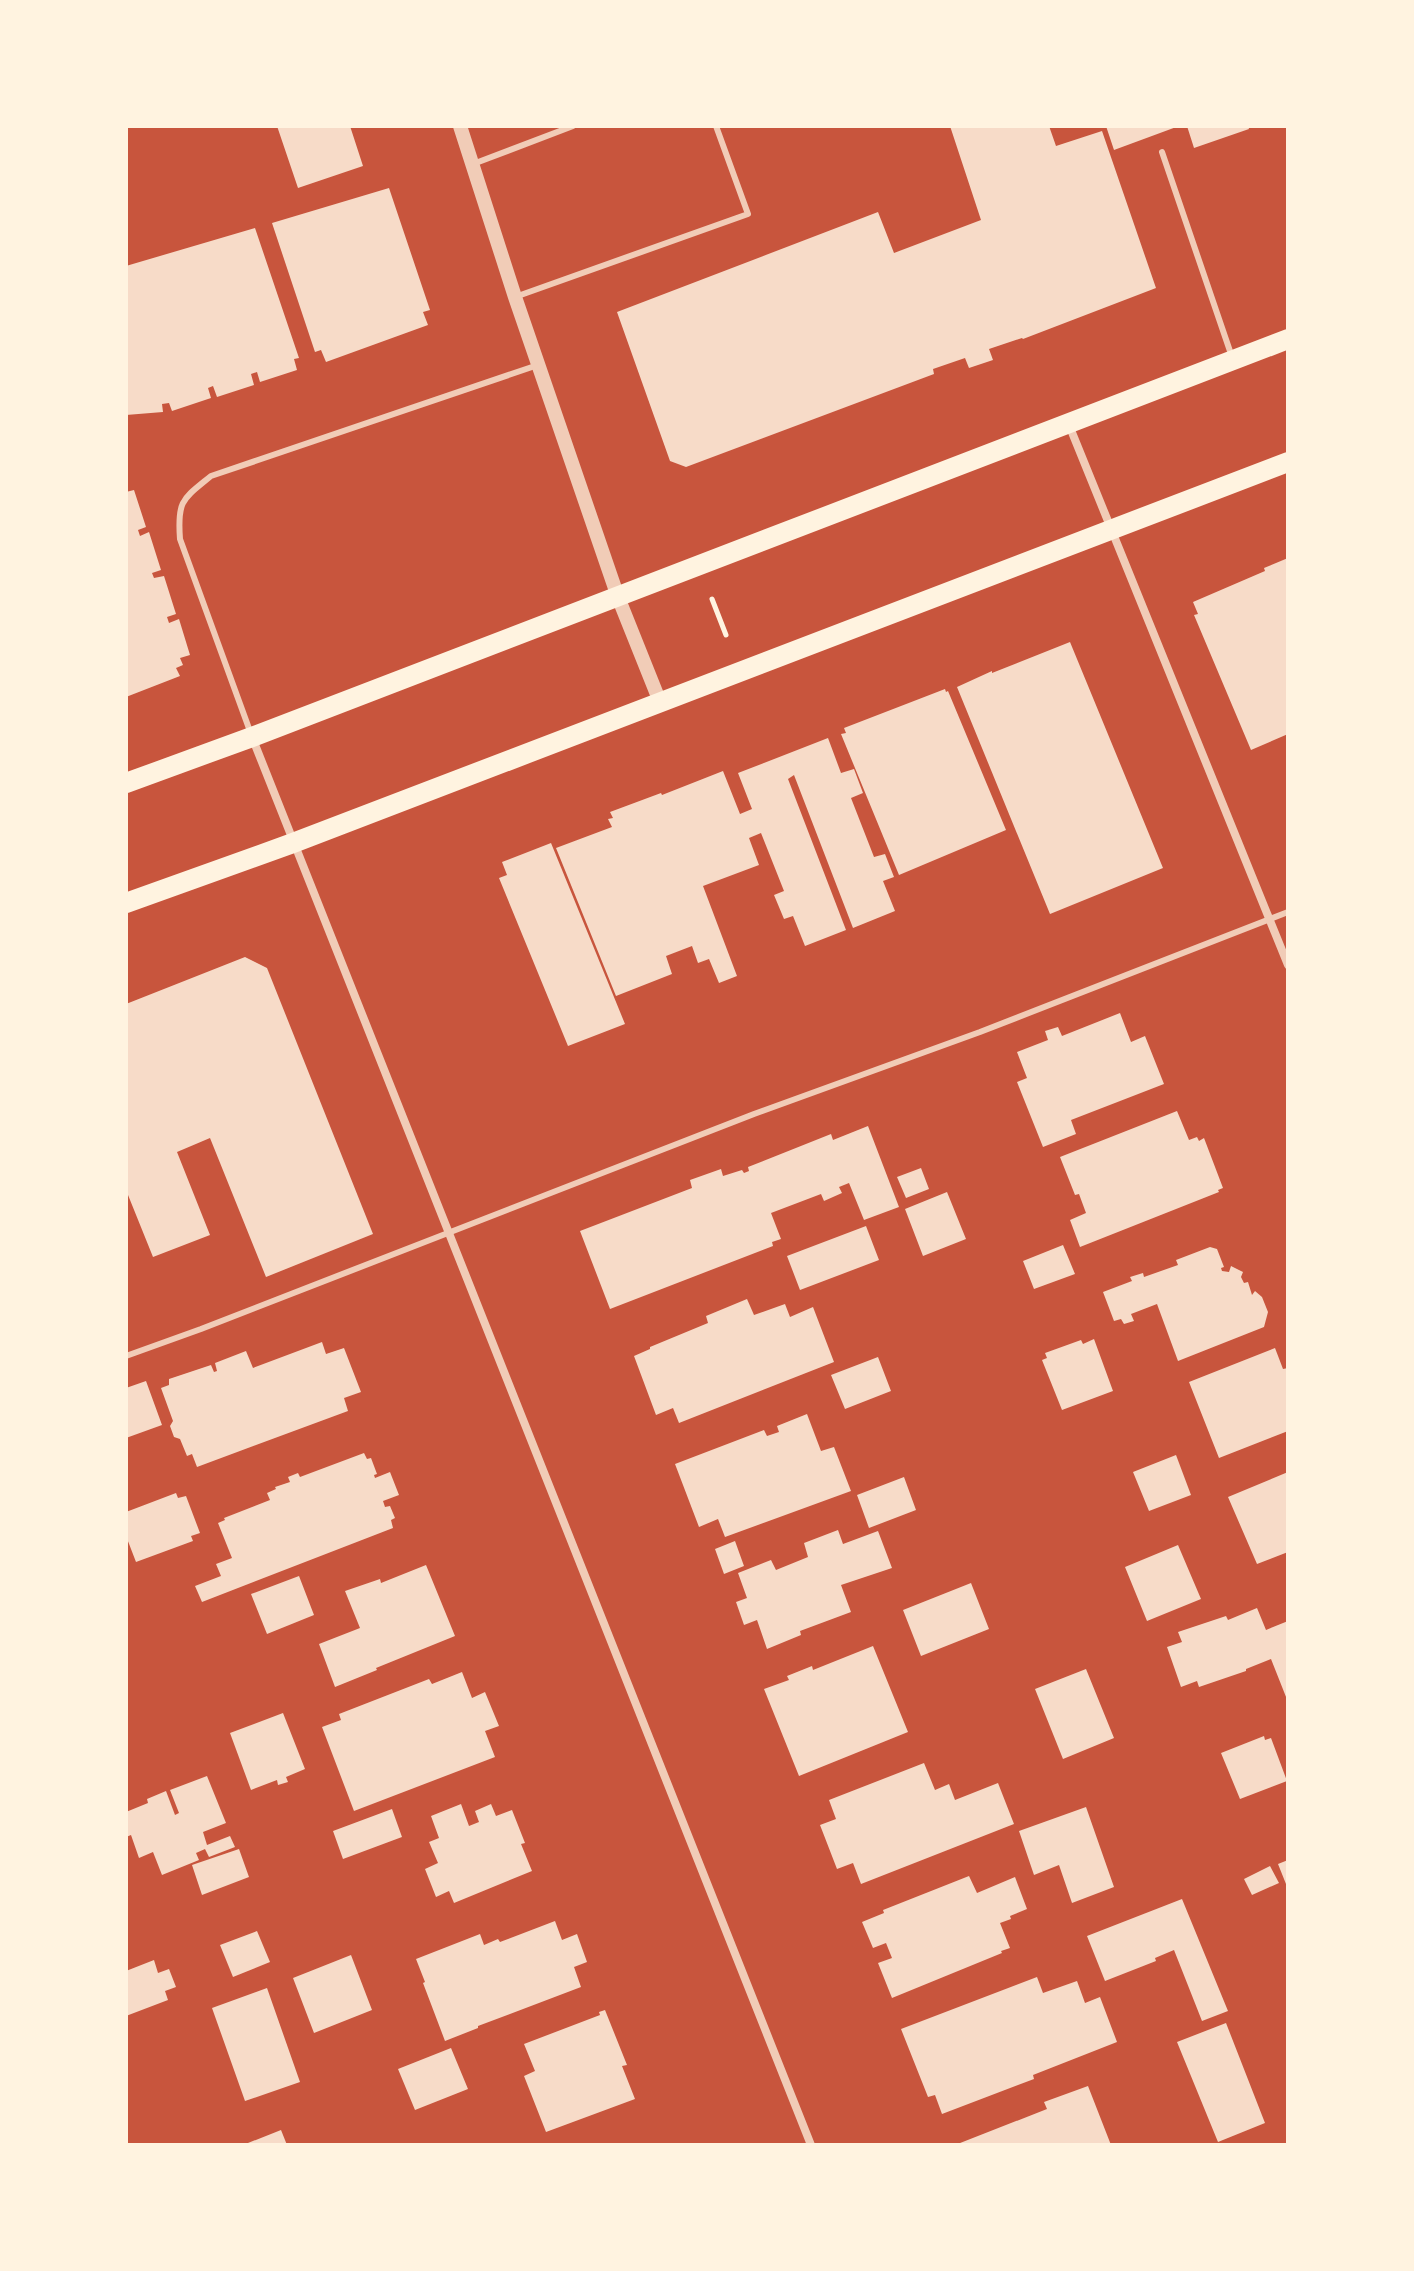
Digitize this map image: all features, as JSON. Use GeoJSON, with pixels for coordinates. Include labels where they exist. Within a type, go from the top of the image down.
{"type":"FeatureCollection","features":[{"type":"Feature","properties":{"kind":"main road"},"geometry":{"type":"LineString","coordinates":[[126,783],[1288,339]]}},
{"type":"Feature","properties":{"kind":"main road"},"geometry":{"type":"LineString","coordinates":[[126,903],[293,843],[1288,462]]}},
{"type":"Feature","properties":{"kind":"street"},"geometry":{"type":"LineString","coordinates":[[460,126],[618,597],[660,702]]}},
{"type":"Feature","properties":{"kind":"street"},"geometry":{"type":"LineString","coordinates":[[1068,425],[1288,965]]}},
{"type":"Feature","properties":{"kind":"street"},"geometry":{"type":"LineString","coordinates":[[252,737],[811,2145]]}},
{"type":"Feature","properties":{"kind":"lane"},"geometry":{"type":"LineString","coordinates":[[473,164],[573,126]]}},
{"type":"Feature","properties":{"kind":"lane"},"geometry":{"type":"LineString","coordinates":[[515,297],[748,214],[716,126]]}},
{"type":"Feature","properties":{"kind":"lane"},"geometry":{"type":"LineString","coordinates":[[1162,152],[1233,360]]}},
{"type":"Feature","properties":{"kind":"lane"},"geometry":{"type":"LineString","coordinates":[[252,737],[180,539],[178,519],[183,499],[211,476],[539,365]]}},
{"type":"Feature","properties":{"kind":"lane"},"geometry":{"type":"LineString","coordinates":[[126,1356],[1288,912]]}},
{"type":"Feature","properties":{"kind":"path"},"geometry":{"type":"LineString","coordinates":[[712,599],[726,635]]}},
{"type":"Feature","properties":{"kind":"building"},"geometry":{"type":"Polygon","coordinates":[[[277,126],[350,126],[363,166],[298,188],[277,126]]]}},
{"type":"Feature","properties":{"kind":"building"},"geometry":{"type":"Polygon","coordinates":[[[950,126],[1049,126],[1056,146],[1102,131],[1156,288],[989,349],[993,360],[969,368],[965,358],[933,369],[934,374],[686,467],[670,461],[617,312],[878,212],[894,253],[981,220],[950,126]]]}},
{"type":"Feature","properties":{"kind":"building"},"geometry":{"type":"Polygon","coordinates":[[[1106,126],[1179,126],[1114,150],[1106,126]]]}},
{"type":"Feature","properties":{"kind":"building"},"geometry":{"type":"Polygon","coordinates":[[[1187,126],[1248,126],[1249,129],[1194,148],[1187,126]]]}},
{"type":"Feature","properties":{"kind":"building"},"geometry":{"type":"Polygon","coordinates":[[[389,188],[430,310],[423,312],[428,325],[326,362],[321,350],[315,352],[272,223],[389,188]]]}},
{"type":"Feature","properties":{"kind":"building"},"geometry":{"type":"Polygon","coordinates":[[[255,228],[299,358],[294,359],[297,370],[260,382],[257,372],[251,374],[254,385],[217,397],[213,386],[208,388],[211,398],[172,411],[169,403],[162,404],[163,412],[126,415],[126,266],[255,228]]]}},
{"type":"Feature","properties":{"kind":"building"},"geometry":{"type":"Polygon","coordinates":[[[134,490],[146,527],[138,530],[140,536],[149,532],[161,570],[152,573],[154,578],[164,576],[176,614],[167,617],[169,623],[179,619],[190,655],[180,658],[183,665],[176,668],[180,676],[126,697],[126,492],[134,490]]]}},
{"type":"Feature","properties":{"kind":"building"},"geometry":{"type":"Polygon","coordinates":[[[1288,558],[1288,734],[1251,750],[1194,615],[1198,614],[1193,602],[1288,558]]]}},
{"type":"Feature","properties":{"kind":"building"},"geometry":{"type":"Polygon","coordinates":[[[1070,642],[1163,868],[1050,914],[957,687],[1070,642]]]}},
{"type":"Feature","properties":{"kind":"building"},"geometry":{"type":"Polygon","coordinates":[[[945,689],[1006,830],[899,875],[841,734],[846,733],[844,728],[945,689]]]}},
{"type":"Feature","properties":{"kind":"building"},"geometry":{"type":"Polygon","coordinates":[[[828,738],[841,773],[854,769],[863,793],[851,798],[874,857],[885,854],[894,877],[883,881],[895,911],[853,928],[794,775],[788,779],[846,930],[805,946],[793,916],[784,919],[774,895],[784,891],[761,833],[749,838],[759,865],[703,886],[737,976],[719,983],[709,959],[698,963],[692,946],[666,956],[672,974],[616,996],[556,848],[612,827],[608,819],[613,818],[610,812],[723,771],[740,814],[752,809],[738,773],[828,738]]]}},
{"type":"Feature","properties":{"kind":"building"},"geometry":{"type":"Polygon","coordinates":[[[551,843],[625,1024],[568,1046],[499,878],[507,875],[502,862],[551,843]]]}},
{"type":"Feature","properties":{"kind":"building"},"geometry":{"type":"Polygon","coordinates":[[[245,957],[267,968],[373,1234],[266,1277],[210,1138],[177,1152],[210,1235],[153,1257],[126,1190],[126,1004],[245,957]]]}},
{"type":"Feature","properties":{"kind":"building"},"geometry":{"type":"Polygon","coordinates":[[[1120,1013],[1131,1042],[1145,1036],[1164,1084],[1071,1120],[1076,1134],[1043,1147],[1017,1082],[1027,1078],[1017,1052],[1048,1040],[1045,1031],[1058,1027],[1062,1036],[1120,1013]]]}},
{"type":"Feature","properties":{"kind":"building"},"geometry":{"type":"Polygon","coordinates":[[[1177,1111],[1189,1140],[1204,1138],[1223,1188],[1080,1247],[1070,1220],[1086,1213],[1060,1157],[1177,1111]]]}},
{"type":"Feature","properties":{"kind":"building"},"geometry":{"type":"Polygon","coordinates":[[[868,1126],[899,1207],[864,1220],[849,1183],[839,1187],[842,1193],[824,1201],[821,1194],[771,1213],[781,1239],[772,1242],[773,1246],[610,1309],[580,1231],[692,1188],[690,1180],[721,1169],[723,1176],[742,1170],[744,1173],[749,1171],[748,1167],[831,1134],[833,1140],[868,1126]]]}},
{"type":"Feature","properties":{"kind":"building"},"geometry":{"type":"Polygon","coordinates":[[[921,1168],[929,1189],[906,1198],[897,1177],[921,1168]]]}},
{"type":"Feature","properties":{"kind":"building"},"geometry":{"type":"Polygon","coordinates":[[[947,1192],[966,1239],[923,1256],[905,1209],[947,1192]]]}},
{"type":"Feature","properties":{"kind":"building"},"geometry":{"type":"Polygon","coordinates":[[[866,1226],[879,1260],[800,1290],[787,1256],[866,1226]]]}},
{"type":"Feature","properties":{"kind":"building"},"geometry":{"type":"Polygon","coordinates":[[[1063,1245],[1075,1274],[1034,1289],[1023,1261],[1063,1245]]]}},
{"type":"Feature","properties":{"kind":"building"},"geometry":{"type":"Polygon","coordinates":[[[1210,1247],[1217,1249],[1224,1267],[1222,1271],[1229,1272],[1231,1266],[1243,1272],[1241,1277],[1244,1283],[1248,1282],[1252,1295],[1255,1291],[1262,1297],[1268,1312],[1264,1327],[1178,1361],[1157,1304],[1131,1314],[1134,1321],[1124,1324],[1121,1319],[1114,1321],[1103,1292],[1132,1281],[1130,1277],[1143,1273],[1144,1277],[1178,1265],[1176,1260],[1210,1247]]]}},
{"type":"Feature","properties":{"kind":"building"},"geometry":{"type":"Polygon","coordinates":[[[747,1299],[754,1315],[785,1304],[790,1317],[813,1307],[834,1362],[679,1423],[673,1408],[656,1415],[634,1356],[708,1323],[706,1316],[747,1299]]]}},
{"type":"Feature","properties":{"kind":"building"},"geometry":{"type":"Polygon","coordinates":[[[1094,1339],[1113,1391],[1062,1410],[1042,1360],[1047,1358],[1045,1353],[1081,1340],[1083,1344],[1094,1339]]]}},
{"type":"Feature","properties":{"kind":"building"},"geometry":{"type":"Polygon","coordinates":[[[322,1342],[326,1354],[344,1348],[361,1392],[344,1398],[348,1411],[197,1467],[192,1454],[187,1456],[170,1426],[173,1421],[161,1388],[169,1385],[169,1379],[211,1365],[214,1372],[217,1371],[215,1363],[246,1351],[253,1368],[322,1342]]]}},
{"type":"Feature","properties":{"kind":"building"},"geometry":{"type":"Polygon","coordinates":[[[1275,1348],[1283,1369],[1288,1368],[1288,1431],[1219,1458],[1189,1382],[1275,1348]]]}},
{"type":"Feature","properties":{"kind":"building"},"geometry":{"type":"Polygon","coordinates":[[[878,1357],[891,1391],[845,1409],[831,1375],[878,1357]]]}},
{"type":"Feature","properties":{"kind":"building"},"geometry":{"type":"Polygon","coordinates":[[[146,1381],[162,1425],[126,1438],[126,1388],[146,1381]]]}},
{"type":"Feature","properties":{"kind":"building"},"geometry":{"type":"Polygon","coordinates":[[[807,1414],[821,1451],[834,1447],[851,1491],[725,1537],[718,1519],[699,1527],[675,1464],[764,1430],[767,1436],[779,1432],[777,1426],[807,1414]]]}},
{"type":"Feature","properties":{"kind":"building"},"geometry":{"type":"Polygon","coordinates":[[[364,1453],[367,1459],[371,1458],[377,1474],[375,1478],[390,1472],[399,1495],[383,1501],[385,1507],[390,1506],[395,1518],[391,1520],[393,1528],[202,1602],[195,1586],[221,1576],[216,1564],[232,1558],[218,1523],[270,1500],[267,1493],[290,1482],[288,1477],[298,1473],[300,1477],[364,1453]]]}},
{"type":"Feature","properties":{"kind":"building"},"geometry":{"type":"Polygon","coordinates":[[[1176,1455],[1191,1495],[1149,1511],[1133,1472],[1176,1455]]]}},
{"type":"Feature","properties":{"kind":"building"},"geometry":{"type":"Polygon","coordinates":[[[1288,1472],[1288,1552],[1257,1564],[1228,1497],[1288,1472]]]}},
{"type":"Feature","properties":{"kind":"building"},"geometry":{"type":"Polygon","coordinates":[[[904,1477],[916,1510],[869,1528],[857,1495],[904,1477]]]}},
{"type":"Feature","properties":{"kind":"building"},"geometry":{"type":"Polygon","coordinates":[[[176,1493],[178,1498],[186,1496],[200,1533],[191,1536],[193,1541],[136,1562],[126,1536],[126,1512],[176,1493]]]}},
{"type":"Feature","properties":{"kind":"building"},"geometry":{"type":"Polygon","coordinates":[[[838,1530],[843,1544],[878,1531],[892,1568],[841,1585],[851,1612],[800,1631],[801,1635],[767,1649],[757,1620],[744,1625],[736,1602],[747,1598],[738,1573],[771,1560],[776,1570],[808,1557],[804,1543],[838,1530]]]}},
{"type":"Feature","properties":{"kind":"building"},"geometry":{"type":"Polygon","coordinates":[[[735,1541],[744,1566],[724,1574],[715,1549],[735,1541]]]}},
{"type":"Feature","properties":{"kind":"building"},"geometry":{"type":"Polygon","coordinates":[[[1178,1545],[1201,1599],[1147,1621],[1125,1567],[1178,1545]]]}},
{"type":"Feature","properties":{"kind":"building"},"geometry":{"type":"Polygon","coordinates":[[[426,1565],[455,1636],[335,1687],[319,1644],[360,1628],[345,1591],[380,1579],[381,1583],[426,1565]]]}},
{"type":"Feature","properties":{"kind":"building"},"geometry":{"type":"Polygon","coordinates":[[[299,1576],[314,1615],[267,1634],[251,1594],[299,1576]]]}},
{"type":"Feature","properties":{"kind":"building"},"geometry":{"type":"Polygon","coordinates":[[[971,1583],[989,1629],[921,1656],[903,1610],[971,1583]]]}},
{"type":"Feature","properties":{"kind":"building"},"geometry":{"type":"Polygon","coordinates":[[[1257,1608],[1266,1630],[1288,1621],[1288,1702],[1271,1659],[1199,1687],[1197,1681],[1181,1687],[1167,1647],[1182,1642],[1178,1632],[1226,1616],[1228,1620],[1257,1608]]]}},
{"type":"Feature","properties":{"kind":"building"},"geometry":{"type":"Polygon","coordinates":[[[873,1646],[908,1732],[799,1776],[764,1689],[789,1680],[787,1676],[812,1666],[813,1670],[873,1646]]]}},
{"type":"Feature","properties":{"kind":"building"},"geometry":{"type":"Polygon","coordinates":[[[1086,1669],[1114,1738],[1063,1759],[1035,1689],[1086,1669]]]}},
{"type":"Feature","properties":{"kind":"building"},"geometry":{"type":"Polygon","coordinates":[[[462,1672],[472,1698],[485,1692],[499,1726],[485,1731],[495,1757],[354,1811],[322,1727],[341,1720],[339,1714],[429,1679],[432,1684],[462,1672]]]}},
{"type":"Feature","properties":{"kind":"building"},"geometry":{"type":"Polygon","coordinates":[[[283,1713],[305,1769],[286,1777],[288,1782],[278,1785],[277,1780],[251,1790],[230,1733],[283,1713]]]}},
{"type":"Feature","properties":{"kind":"building"},"geometry":{"type":"Polygon","coordinates":[[[1264,1736],[1265,1740],[1271,1738],[1287,1781],[1240,1799],[1221,1753],[1264,1736]]]}},
{"type":"Feature","properties":{"kind":"building"},"geometry":{"type":"Polygon","coordinates":[[[924,1763],[935,1790],[949,1784],[955,1800],[998,1783],[1014,1824],[861,1884],[853,1863],[837,1869],[820,1825],[836,1819],[829,1800],[924,1763]]]}},
{"type":"Feature","properties":{"kind":"building"},"geometry":{"type":"Polygon","coordinates":[[[207,1776],[226,1823],[203,1832],[207,1845],[230,1836],[235,1847],[209,1857],[205,1849],[196,1853],[199,1860],[162,1875],[153,1852],[139,1858],[131,1835],[126,1837],[126,1812],[166,1791],[175,1815],[179,1813],[170,1790],[207,1776]]]}},
{"type":"Feature","properties":{"kind":"building"},"geometry":{"type":"Polygon","coordinates":[[[461,1804],[469,1826],[479,1822],[475,1811],[491,1804],[496,1816],[512,1810],[532,1871],[454,1903],[449,1891],[436,1897],[425,1869],[438,1863],[429,1842],[439,1838],[431,1816],[461,1804]]]}},
{"type":"Feature","properties":{"kind":"building"},"geometry":{"type":"Polygon","coordinates":[[[1086,1807],[1114,1887],[1072,1903],[1059,1865],[1034,1875],[1019,1831],[1086,1807]]]}},
{"type":"Feature","properties":{"kind":"building"},"geometry":{"type":"Polygon","coordinates":[[[392,1809],[402,1837],[343,1859],[333,1831],[392,1809]]]}},
{"type":"Feature","properties":{"kind":"building"},"geometry":{"type":"Polygon","coordinates":[[[239,1849],[249,1877],[202,1895],[192,1865],[239,1849]]]}},
{"type":"Feature","properties":{"kind":"building"},"geometry":{"type":"Polygon","coordinates":[[[1288,1860],[1288,1889],[1278,1864],[1288,1860]]]}},
{"type":"Feature","properties":{"kind":"building"},"geometry":{"type":"Polygon","coordinates":[[[1270,1866],[1279,1883],[1252,1895],[1244,1879],[1270,1866]]]}},
{"type":"Feature","properties":{"kind":"building"},"geometry":{"type":"Polygon","coordinates":[[[969,1876],[977,1893],[1015,1877],[1027,1909],[1000,1923],[1010,1948],[892,1998],[878,1963],[892,1958],[886,1943],[873,1948],[862,1922],[884,1913],[883,1910],[969,1876]]]}},
{"type":"Feature","properties":{"kind":"building"},"geometry":{"type":"Polygon","coordinates":[[[1182,1899],[1228,2011],[1202,2021],[1174,1950],[1155,1958],[1156,1961],[1105,1981],[1087,1936],[1182,1899]]]}},
{"type":"Feature","properties":{"kind":"building"},"geometry":{"type":"Polygon","coordinates":[[[555,1921],[562,1940],[577,1934],[587,1962],[574,1967],[581,1987],[445,2041],[416,1959],[480,1934],[484,1945],[555,1921]]]}},
{"type":"Feature","properties":{"kind":"building"},"geometry":{"type":"Polygon","coordinates":[[[257,1931],[270,1962],[233,1977],[220,1945],[257,1931]]]}},
{"type":"Feature","properties":{"kind":"building"},"geometry":{"type":"Polygon","coordinates":[[[351,1955],[372,2010],[314,2033],[293,1978],[351,1955]]]}},
{"type":"Feature","properties":{"kind":"building"},"geometry":{"type":"Polygon","coordinates":[[[154,1960],[158,1973],[169,1969],[176,1987],[165,1991],[168,2000],[126,2016],[126,1971],[154,1960]]]}},
{"type":"Feature","properties":{"kind":"building"},"geometry":{"type":"Polygon","coordinates":[[[1037,1977],[1043,1993],[1077,1981],[1085,2003],[1100,1997],[1117,2042],[1033,2075],[1034,2079],[942,2114],[935,2095],[928,2097],[901,2029],[1037,1977]]]}},
{"type":"Feature","properties":{"kind":"building"},"geometry":{"type":"Polygon","coordinates":[[[267,1988],[300,2082],[245,2101],[212,2008],[267,1988]]]}},
{"type":"Feature","properties":{"kind":"building"},"geometry":{"type":"Polygon","coordinates":[[[605,2010],[627,2065],[622,2066],[635,2099],[546,2132],[524,2076],[535,2071],[524,2044],[600,2015],[599,2012],[605,2010]]]}},
{"type":"Feature","properties":{"kind":"building"},"geometry":{"type":"Polygon","coordinates":[[[1226,2023],[1265,2123],[1218,2142],[1177,2042],[1226,2023]]]}},
{"type":"Feature","properties":{"kind":"building"},"geometry":{"type":"Polygon","coordinates":[[[451,2048],[468,2089],[415,2110],[398,2069],[451,2048]]]}},
{"type":"Feature","properties":{"kind":"building"},"geometry":{"type":"Polygon","coordinates":[[[1088,2086],[1111,2145],[955,2145],[1047,2109],[1044,2102],[1088,2086]]]}},
{"type":"Feature","properties":{"kind":"building"},"geometry":{"type":"Polygon","coordinates":[[[281,2130],[287,2145],[243,2145],[281,2130]]]}}]}
